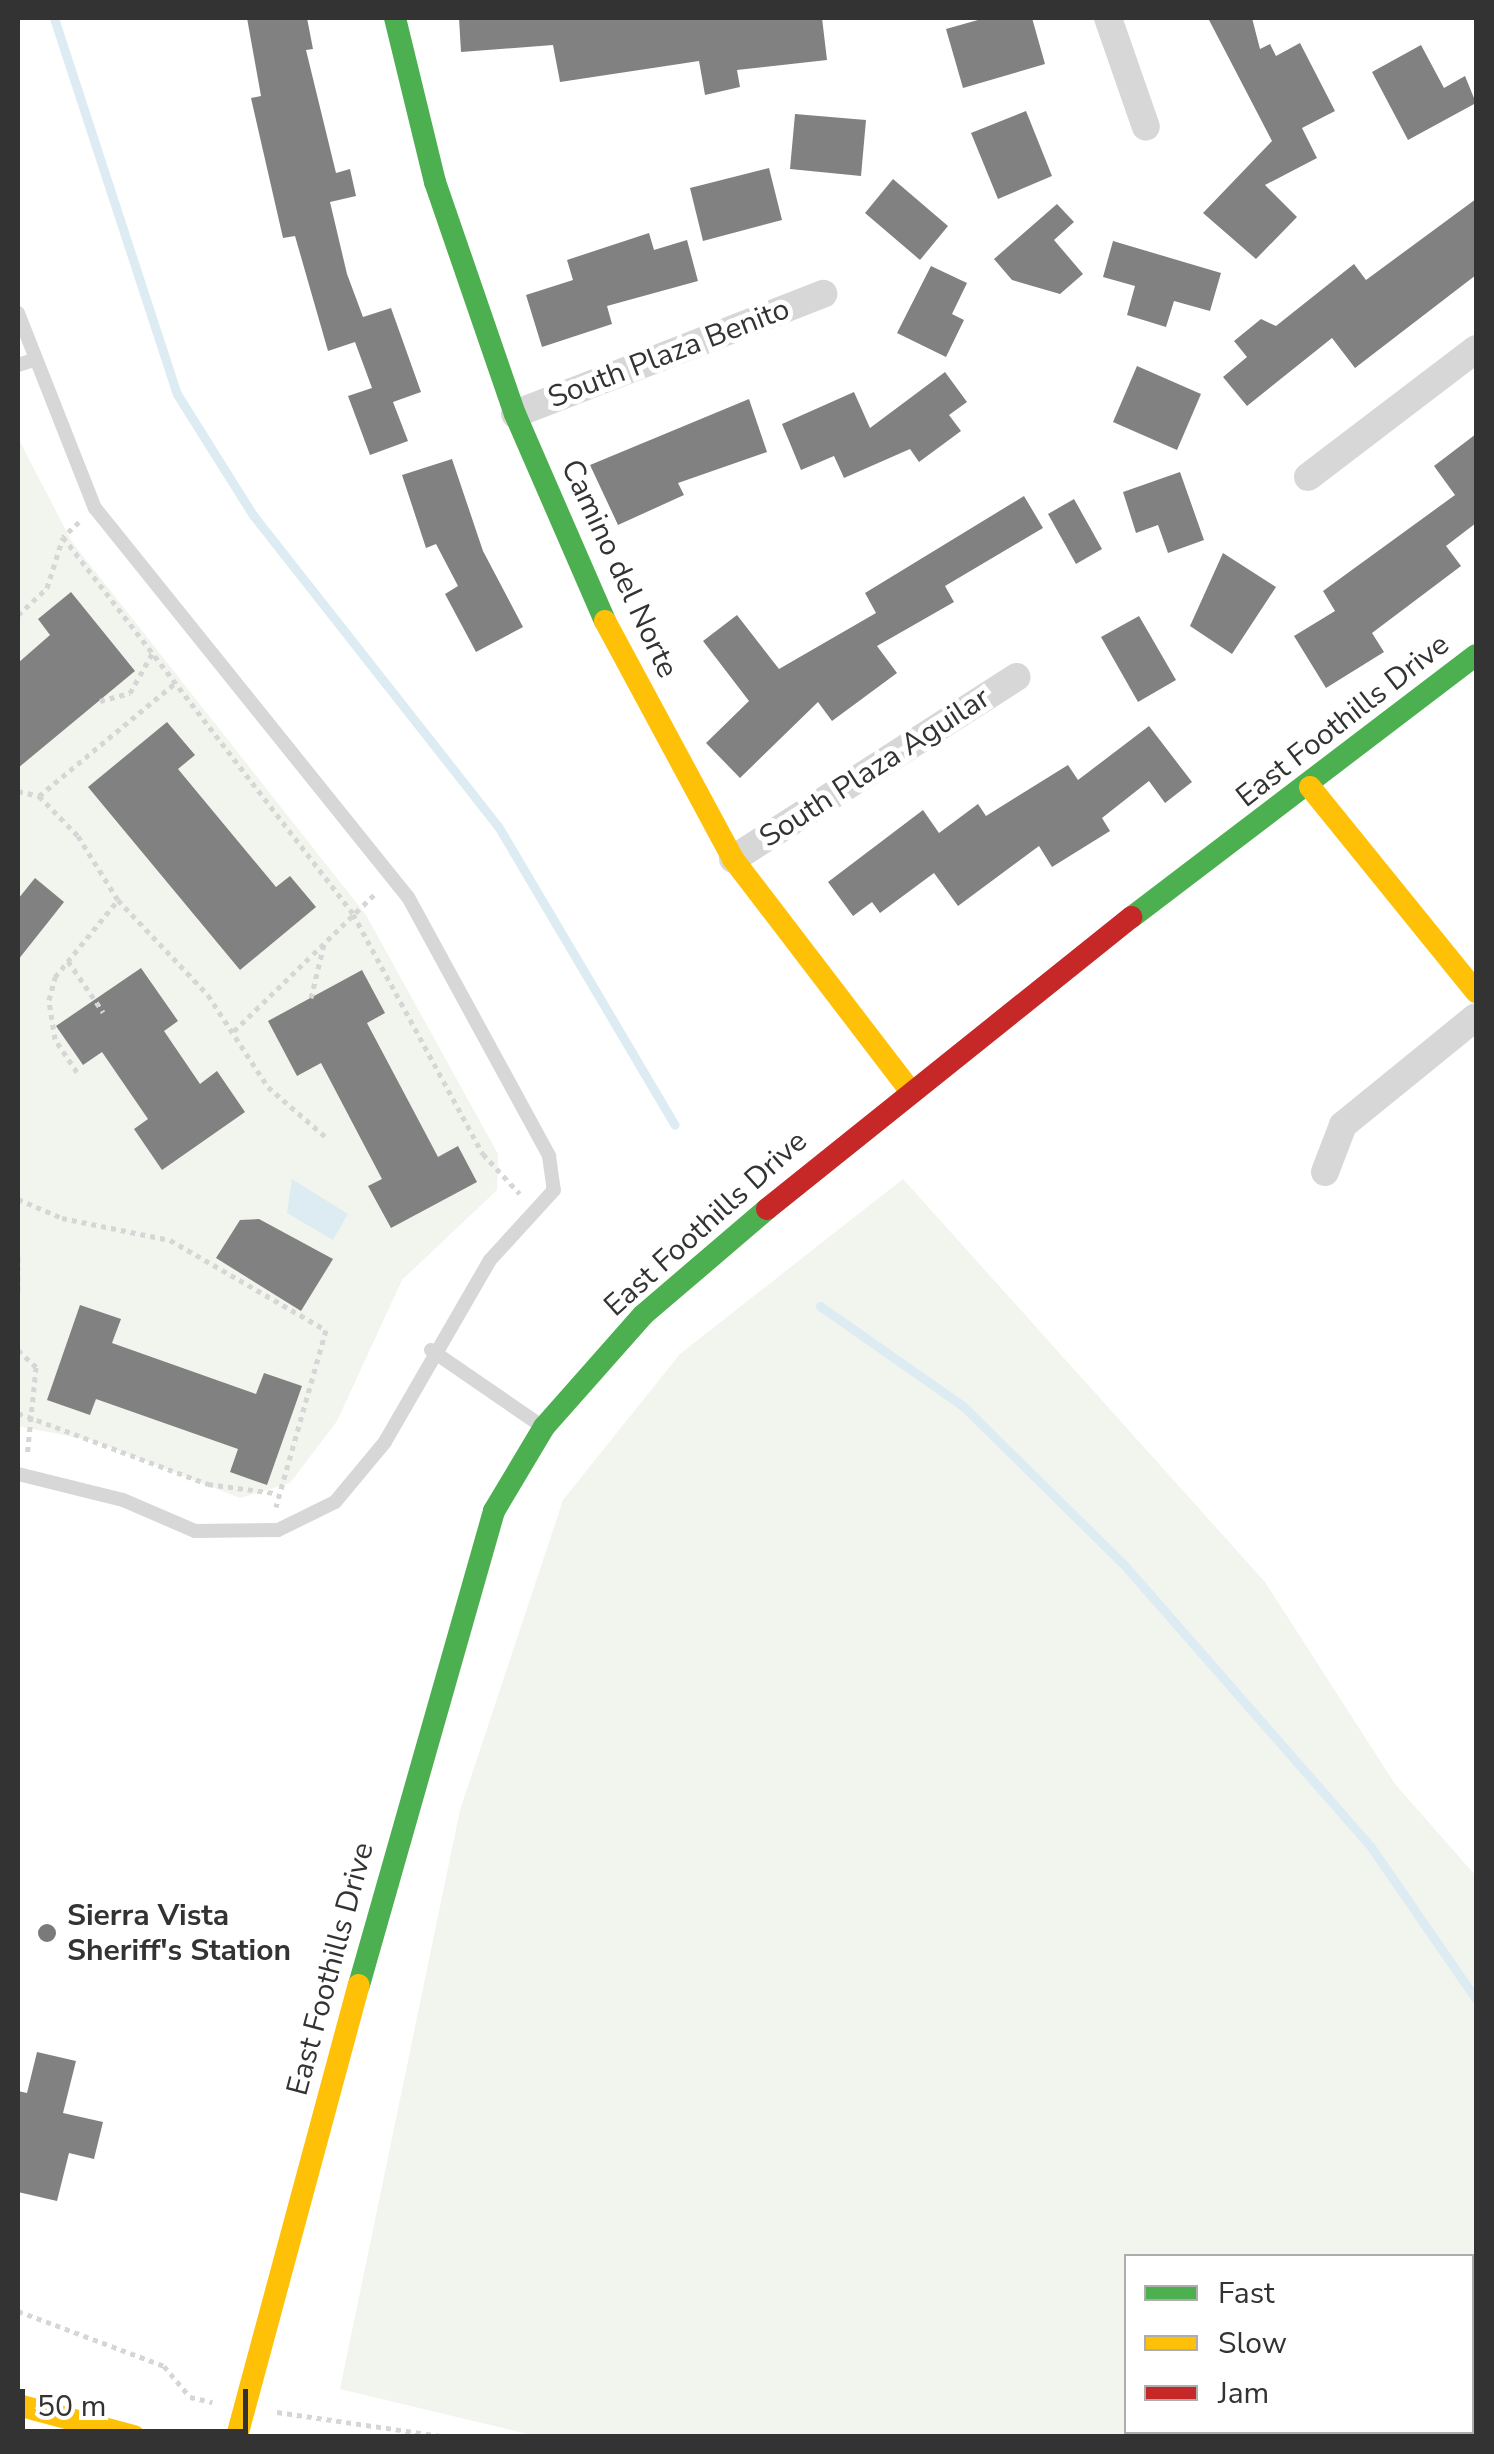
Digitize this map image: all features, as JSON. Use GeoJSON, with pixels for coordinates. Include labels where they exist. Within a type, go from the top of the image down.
{"type":"FeatureCollection","features":[{"type":"Feature","properties":{"kind":"street","name":"Camino del Norte"},"geometry":{"type":"LineString","coordinates":[[396,18],[434,182],[515,414],[606,624],[733,859],[908,1088]]}},
{"type":"Feature","properties":{"kind":"street"},"geometry":{"type":"LineString","coordinates":[[1108,18],[1146,127]]}},
{"type":"Feature","properties":{"kind":"street","name":"South Plaza Benito"},"geometry":{"type":"LineString","coordinates":[[515,414],[823,294]]}},
{"type":"Feature","properties":{"kind":"street"},"geometry":{"type":"LineString","coordinates":[[1308,477],[1476,350]]}},
{"type":"Feature","properties":{"kind":"street","name":"East Foothills Drive"},"geometry":{"type":"LineString","coordinates":[[237,2436],[459,1612],[494,1511],[544,1427],[643,1314],[908,1088],[1310,787],[1476,655]]}},
{"type":"Feature","properties":{"kind":"street","name":"South Plaza Aguilar"},"geometry":{"type":"LineString","coordinates":[[733,859],[1016,677]]}},
{"type":"Feature","properties":{"kind":"street"},"geometry":{"type":"LineString","coordinates":[[1310,787],[1476,992]]}},
{"type":"Feature","properties":{"kind":"street"},"geometry":{"type":"LineString","coordinates":[[1325,1172],[1343,1126],[1476,1017]]}},
{"type":"Feature","properties":{"kind":"street"},"geometry":{"type":"LineString","coordinates":[[18,2405],[134,2436]]}},
{"type":"Feature","properties":{"kind":"lane"},"geometry":{"type":"LineString","coordinates":[[18,313],[33,360],[95,508],[394,877],[549,1156],[554,1190],[431,1350],[385,1442],[335,1502],[278,1530],[195,1532],[123,1500],[22,1475]]}},
{"type":"Feature","properties":{"kind":"lane"},"geometry":{"type":"LineString","coordinates":[[18,365],[33,360]]}},
{"type":"Feature","properties":{"kind":"lane"},"geometry":{"type":"LineString","coordinates":[[431,1350],[544,1427]]}},
{"type":"Feature","properties":{"kind":"path"},"geometry":{"type":"LineString","coordinates":[[18,615],[47,588],[63,537],[95,508]]}},
{"type":"Feature","properties":{"kind":"path"},"geometry":{"type":"LineString","coordinates":[[63,537],[353,914],[483,1154],[535,1210]]}},
{"type":"Feature","properties":{"kind":"path"},"geometry":{"type":"LineString","coordinates":[[100,700],[130,693],[153,652]]}},
{"type":"Feature","properties":{"kind":"path"},"geometry":{"type":"LineString","coordinates":[[39,796],[174,684]]}},
{"type":"Feature","properties":{"kind":"path"},"geometry":{"type":"LineString","coordinates":[[18,791],[39,796],[118,900],[160,937],[234,1032],[268,1088],[328,1139]]}},
{"type":"Feature","properties":{"kind":"path"},"geometry":{"type":"LineString","coordinates":[[234,1032],[324,940],[394,877]]}},
{"type":"Feature","properties":{"kind":"path"},"geometry":{"type":"LineString","coordinates":[[78,1072],[49,1018],[55,977],[118,900]]}},
{"type":"Feature","properties":{"kind":"path"},"geometry":{"type":"LineString","coordinates":[[310,998],[324,940]]}},
{"type":"Feature","properties":{"kind":"path"},"geometry":{"type":"LineString","coordinates":[[68,961],[103,1012]]}},
{"type":"Feature","properties":{"kind":"path"},"geometry":{"type":"LineString","coordinates":[[18,1199],[170,1240],[326,1330],[275,1493],[278,1530]]}},
{"type":"Feature","properties":{"kind":"path"},"geometry":{"type":"LineString","coordinates":[[18,1256],[18,1291]]}},
{"type":"Feature","properties":{"kind":"path"},"geometry":{"type":"LineString","coordinates":[[18,1350],[36,1367],[22,1475]]}},
{"type":"Feature","properties":{"kind":"path"},"geometry":{"type":"LineString","coordinates":[[18,1413],[208,1484],[275,1493]]}},
{"type":"Feature","properties":{"kind":"shaded area"},"geometry":{"type":"Polygon","coordinates":[[[18,438],[72,542],[366,915],[498,1154],[497,1190],[402,1280],[337,1421],[290,1483],[240,1498],[94,1441],[18,1426],[18,438]]]}},
{"type":"Feature","properties":{"kind":"shaded area"},"geometry":{"type":"Polygon","coordinates":[[[292,1179],[348,1214],[333,1240],[287,1213],[292,1179]]]}},
{"type":"Feature","properties":{"kind":"shaded area"},"geometry":{"type":"Polygon","coordinates":[[[903,1179],[1265,1582],[1395,1784],[1476,1876],[1476,2436],[536,2436],[340,2389],[460,1810],[563,1500],[680,1354],[903,1179]]]}},
{"type":"Feature","properties":{"kind":"building"},"geometry":{"type":"Polygon","coordinates":[[[247,18],[307,18],[313,49],[306,50],[336,173],[350,169],[356,196],[330,202],[347,274],[363,317],[391,308],[421,392],[393,402],[408,441],[370,455],[348,396],[372,388],[355,342],[328,351],[295,236],[283,238],[251,98],[261,96],[247,18]]]}},
{"type":"Feature","properties":{"kind":"building"},"geometry":{"type":"Polygon","coordinates":[[[459,18],[822,18],[827,60],[737,70],[740,87],[705,95],[699,61],[560,82],[553,45],[461,52],[459,18]]]}},
{"type":"Feature","properties":{"kind":"building"},"geometry":{"type":"Polygon","coordinates":[[[985,18],[1032,18],[1045,64],[963,88],[946,29],[985,18]]]}},
{"type":"Feature","properties":{"kind":"building"},"geometry":{"type":"Polygon","coordinates":[[[1208,18],[1252,18],[1260,49],[1270,44],[1276,56],[1300,43],[1335,111],[1302,128],[1317,158],[1265,185],[1297,217],[1256,259],[1203,213],[1272,141],[1208,18]]]}},
{"type":"Feature","properties":{"kind":"building"},"geometry":{"type":"Polygon","coordinates":[[[1421,45],[1444,88],[1465,76],[1476,103],[1408,140],[1372,72],[1421,45]]]}},
{"type":"Feature","properties":{"kind":"building"},"geometry":{"type":"Polygon","coordinates":[[[1026,111],[1052,176],[998,199],[971,133],[1026,111]]]}},
{"type":"Feature","properties":{"kind":"building"},"geometry":{"type":"Polygon","coordinates":[[[795,114],[866,120],[861,176],[790,169],[795,114]]]}},
{"type":"Feature","properties":{"kind":"building"},"geometry":{"type":"Polygon","coordinates":[[[769,168],[782,220],[703,241],[690,188],[769,168]]]}},
{"type":"Feature","properties":{"kind":"building"},"geometry":{"type":"Polygon","coordinates":[[[893,179],[948,226],[920,260],[865,213],[893,179]]]}},
{"type":"Feature","properties":{"kind":"building"},"geometry":{"type":"Polygon","coordinates":[[[1476,199],[1476,275],[1355,368],[1332,338],[1247,406],[1223,377],[1247,357],[1234,341],[1261,319],[1276,326],[1354,264],[1366,280],[1476,199]]]}},
{"type":"Feature","properties":{"kind":"building"},"geometry":{"type":"Polygon","coordinates":[[[1057,204],[1074,222],[1054,240],[1083,274],[1060,294],[1012,280],[994,259],[1057,204]]]}},
{"type":"Feature","properties":{"kind":"building"},"geometry":{"type":"Polygon","coordinates":[[[649,233],[654,250],[687,240],[698,281],[607,306],[612,324],[542,347],[526,295],[573,280],[567,260],[649,233]]]}},
{"type":"Feature","properties":{"kind":"building"},"geometry":{"type":"Polygon","coordinates":[[[1113,241],[1221,273],[1210,311],[1174,301],[1166,327],[1127,315],[1135,286],[1103,277],[1113,241]]]}},
{"type":"Feature","properties":{"kind":"building"},"geometry":{"type":"Polygon","coordinates":[[[931,266],[967,283],[952,314],[964,320],[946,357],[897,333],[931,266]]]}},
{"type":"Feature","properties":{"kind":"building"},"geometry":{"type":"Polygon","coordinates":[[[1137,366],[1201,394],[1177,450],[1113,422],[1137,366]]]}},
{"type":"Feature","properties":{"kind":"building"},"geometry":{"type":"Polygon","coordinates":[[[945,372],[967,402],[949,415],[961,431],[919,462],[910,449],[844,478],[834,456],[801,470],[782,424],[854,392],[870,428],[945,372]]]}},
{"type":"Feature","properties":{"kind":"building"},"geometry":{"type":"Polygon","coordinates":[[[749,399],[767,452],[678,483],[684,495],[618,525],[590,465],[749,399]]]}},
{"type":"Feature","properties":{"kind":"building"},"geometry":{"type":"Polygon","coordinates":[[[1476,434],[1476,523],[1446,546],[1461,566],[1372,633],[1384,652],[1326,688],[1294,636],[1335,611],[1323,591],[1455,495],[1434,466],[1476,434]]]}},
{"type":"Feature","properties":{"kind":"building"},"geometry":{"type":"Polygon","coordinates":[[[452,459],[483,551],[523,627],[476,652],[445,594],[458,586],[436,544],[426,548],[402,475],[452,459]]]}},
{"type":"Feature","properties":{"kind":"building"},"geometry":{"type":"Polygon","coordinates":[[[1180,472],[1204,540],[1168,553],[1158,525],[1136,533],[1123,492],[1180,472]]]}},
{"type":"Feature","properties":{"kind":"building"},"geometry":{"type":"Polygon","coordinates":[[[1024,496],[1043,528],[945,586],[954,602],[877,646],[897,673],[832,721],[818,702],[740,778],[706,743],[749,701],[703,641],[737,615],[779,669],[876,613],[865,593],[1024,496]]]}},
{"type":"Feature","properties":{"kind":"building"},"geometry":{"type":"Polygon","coordinates":[[[1074,499],[1102,549],[1076,564],[1048,514],[1074,499]]]}},
{"type":"Feature","properties":{"kind":"building"},"geometry":{"type":"Polygon","coordinates":[[[1223,553],[1276,587],[1232,654],[1190,626],[1223,553]]]}},
{"type":"Feature","properties":{"kind":"building"},"geometry":{"type":"Polygon","coordinates":[[[71,592],[135,671],[18,768],[18,663],[50,635],[38,619],[71,592]]]}},
{"type":"Feature","properties":{"kind":"building"},"geometry":{"type":"Polygon","coordinates":[[[1139,616],[1176,680],[1138,702],[1101,637],[1139,616]]]}},
{"type":"Feature","properties":{"kind":"building"},"geometry":{"type":"Polygon","coordinates":[[[167,722],[195,755],[178,769],[276,887],[290,876],[316,907],[240,970],[88,787],[167,722]]]}},
{"type":"Feature","properties":{"kind":"building"},"geometry":{"type":"Polygon","coordinates":[[[1149,726],[1192,782],[1165,803],[1149,781],[1102,818],[1110,831],[1052,867],[1039,846],[958,906],[934,873],[880,913],[872,902],[853,916],[828,882],[923,810],[939,833],[978,804],[986,816],[1068,765],[1078,780],[1149,726]]]}},
{"type":"Feature","properties":{"kind":"building"},"geometry":{"type":"Polygon","coordinates":[[[35,878],[64,902],[18,960],[18,899],[35,878]]]}},
{"type":"Feature","properties":{"kind":"building"},"geometry":{"type":"Polygon","coordinates":[[[141,968],[178,1021],[164,1031],[200,1084],[217,1071],[245,1112],[162,1170],[134,1129],[148,1119],[102,1052],[83,1065],[56,1026],[141,968]]]}},
{"type":"Feature","properties":{"kind":"building"},"geometry":{"type":"Polygon","coordinates":[[[362,970],[385,1013],[367,1023],[438,1157],[458,1146],[477,1182],[391,1228],[368,1186],[382,1179],[321,1063],[297,1076],[268,1021],[362,970]]]}},
{"type":"Feature","properties":{"kind":"building"},"geometry":{"type":"Polygon","coordinates":[[[259,1219],[333,1259],[301,1311],[216,1258],[240,1220],[259,1219]]]}},
{"type":"Feature","properties":{"kind":"building"},"geometry":{"type":"Polygon","coordinates":[[[80,1305],[121,1319],[112,1343],[256,1394],[264,1373],[302,1386],[267,1485],[230,1472],[238,1449],[96,1399],[90,1415],[47,1400],[80,1305]]]}},
{"type":"Feature","properties":{"kind":"building"},"geometry":{"type":"Polygon","coordinates":[[[37,2052],[76,2061],[63,2113],[103,2122],[94,2159],[69,2153],[57,2201],[18,2192],[18,2091],[27,2093],[37,2052]]]}},
{"type":"Feature","properties":{"kind":"waterway"},"geometry":{"type":"LineString","coordinates":[[54,18],[177,394],[253,515],[498,826],[675,1125]]}},
{"type":"Feature","properties":{"kind":"waterway"},"geometry":{"type":"LineString","coordinates":[[820,1306],[963,1406],[1126,1567],[1371,1847],[1476,1999]]}},
{"type":"Feature","properties":{"kind":"traffic: fast"},"geometry":{"type":"LineString","coordinates":[[395,18],[435,182],[515,414],[605,621]]}},
{"type":"Feature","properties":{"kind":"traffic: fast"},"geometry":{"type":"LineString","coordinates":[[1132,917],[1476,655]]}},
{"type":"Feature","properties":{"kind":"traffic: fast"},"geometry":{"type":"LineString","coordinates":[[359,1985],[494,1511],[544,1427],[643,1315],[767,1209]]}},
{"type":"Feature","properties":{"kind":"traffic: slow"},"geometry":{"type":"LineString","coordinates":[[605,621],[733,859],[908,1088]]}},
{"type":"Feature","properties":{"kind":"traffic: slow"},"geometry":{"type":"LineString","coordinates":[[1310,787],[1476,992]]}},
{"type":"Feature","properties":{"kind":"traffic: slow"},"geometry":{"type":"LineString","coordinates":[[237,2436],[359,1985]]}},
{"type":"Feature","properties":{"kind":"traffic: slow"},"geometry":{"type":"LineString","coordinates":[[18,2405],[134,2436]]}},
{"type":"Feature","properties":{"kind":"traffic: jam"},"geometry":{"type":"LineString","coordinates":[[767,1209],[1132,917]]}},
{"type":"Feature","properties":{"kind":"place","name":"Sierra Vista Sheriff's Station"},"geometry":{"type":"Point","coordinates":[47,1933]}}]}
